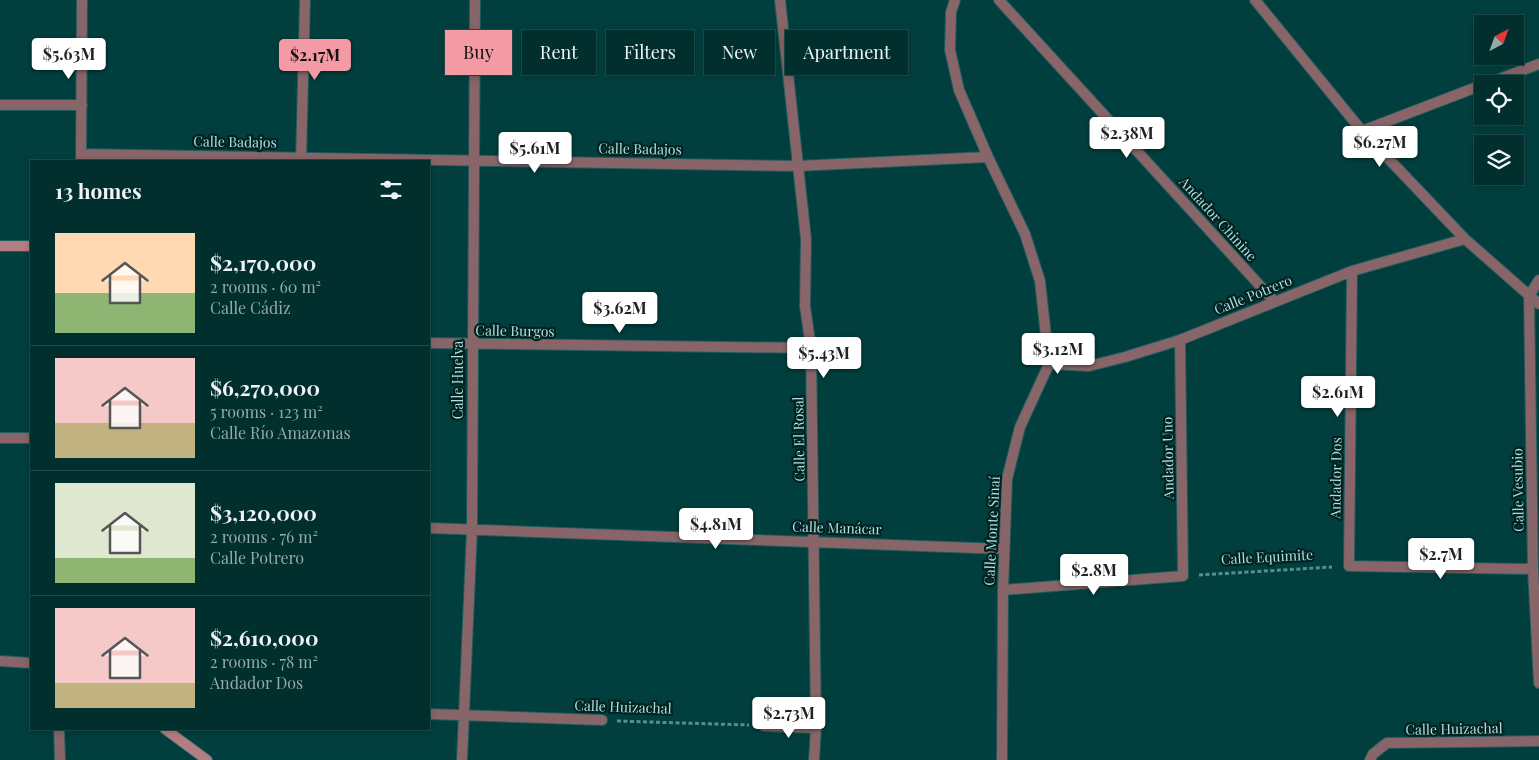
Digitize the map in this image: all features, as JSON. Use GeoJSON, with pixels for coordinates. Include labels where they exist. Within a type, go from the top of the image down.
{"type":"FeatureCollection","features":[{"type":"Feature","properties":{"kind":"main road"},"geometry":{"type":"LineString","coordinates":[[0,246],[30,246]]}},
{"type":"Feature","properties":{"kind":"main road"},"geometry":{"type":"LineString","coordinates":[[167,730],[207,760]]}},
{"type":"Feature","properties":{"kind":"street"},"geometry":{"type":"LineString","coordinates":[[81,158],[82,0]]}},
{"type":"Feature","properties":{"kind":"street"},"geometry":{"type":"LineString","coordinates":[[301,159],[305,0]]}},
{"type":"Feature","properties":{"kind":"street","name":"Calle Huelva"},"geometry":{"type":"LineString","coordinates":[[462,760],[472,529],[475,0]]}},
{"type":"Feature","properties":{"kind":"street","name":"Calle El Rosal"},"geometry":{"type":"LineString","coordinates":[[780,0],[806,239],[805,306],[812,348],[816,728],[814,760]]}},
{"type":"Feature","properties":{"kind":"street"},"geometry":{"type":"LineString","coordinates":[[954,0],[951,12],[950,50],[959,90],[988,157],[1025,234],[1040,281],[1049,364]]}},
{"type":"Feature","properties":{"kind":"street","name":"Andador Chinine"},"geometry":{"type":"LineString","coordinates":[[999,0],[1274,301]]}},
{"type":"Feature","properties":{"kind":"street"},"geometry":{"type":"LineString","coordinates":[[1255,0],[1362,131],[1465,239],[1539,304]]}},
{"type":"Feature","properties":{"kind":"street"},"geometry":{"type":"LineString","coordinates":[[1510,75],[1539,64]]}},
{"type":"Feature","properties":{"kind":"street"},"geometry":{"type":"LineString","coordinates":[[1362,131],[1474,88]]}},
{"type":"Feature","properties":{"kind":"street"},"geometry":{"type":"LineString","coordinates":[[0,105],[82,105]]}},
{"type":"Feature","properties":{"kind":"street","name":"Calle Badajos"},"geometry":{"type":"LineString","coordinates":[[430,160],[798,166],[988,157]]}},
{"type":"Feature","properties":{"kind":"street","name":"Calle Badajos"},"geometry":{"type":"LineString","coordinates":[[81,158],[387,160]]}},
{"type":"Feature","properties":{"kind":"street","name":"Calle Potrero"},"geometry":{"type":"LineString","coordinates":[[1049,364],[1090,366],[1125,358],[1180,340],[1352,271],[1465,239]]}},
{"type":"Feature","properties":{"kind":"street","name":"Andador Dos"},"geometry":{"type":"LineString","coordinates":[[1349,566],[1352,271]]}},
{"type":"Feature","properties":{"kind":"street"},"geometry":{"type":"LineString","coordinates":[[1529,296],[1539,280]]}},
{"type":"Feature","properties":{"kind":"street","name":"Calle Vesubio"},"geometry":{"type":"LineString","coordinates":[[1529,296],[1533,569],[1539,683]]}},
{"type":"Feature","properties":{"kind":"street","name":"Andador Uno"},"geometry":{"type":"LineString","coordinates":[[1180,340],[1183,576]]}},
{"type":"Feature","properties":{"kind":"street","name":"Calle Burgos"},"geometry":{"type":"LineString","coordinates":[[430,343],[812,348]]}},
{"type":"Feature","properties":{"kind":"street","name":"Calle Monte Sinaí"},"geometry":{"type":"LineString","coordinates":[[1002,760],[1006,479],[1020,427],[1049,364]]}},
{"type":"Feature","properties":{"kind":"street"},"geometry":{"type":"LineString","coordinates":[[0,438],[30,438]]}},
{"type":"Feature","properties":{"kind":"street","name":"Calle Manácar"},"geometry":{"type":"LineString","coordinates":[[430,528],[1004,549]]}},
{"type":"Feature","properties":{"kind":"street"},"geometry":{"type":"LineString","coordinates":[[1349,566],[1533,569]]}},
{"type":"Feature","properties":{"kind":"street"},"geometry":{"type":"LineString","coordinates":[[1003,590],[1183,576]]}},
{"type":"Feature","properties":{"kind":"street"},"geometry":{"type":"LineString","coordinates":[[0,661],[30,663]]}},
{"type":"Feature","properties":{"kind":"street","name":"Calle Huizachal"},"geometry":{"type":"LineString","coordinates":[[430,714],[602,720]]}},
{"type":"Feature","properties":{"kind":"street"},"geometry":{"type":"LineString","coordinates":[[764,726],[816,728]]}},
{"type":"Feature","properties":{"kind":"street"},"geometry":{"type":"LineString","coordinates":[[59,730],[60,760]]}},
{"type":"Feature","properties":{"kind":"street","name":"Calle Huizachal"},"geometry":{"type":"LineString","coordinates":[[1371,757],[1387,744],[1539,741]]}},
{"type":"Feature","properties":{"kind":"path","name":"Calle Equimite"},"geometry":{"type":"LineString","coordinates":[[1183,576],[1349,566]]}},
{"type":"Feature","properties":{"kind":"path","name":"Calle Huizachal"},"geometry":{"type":"LineString","coordinates":[[602,720],[764,726]]}}]}
